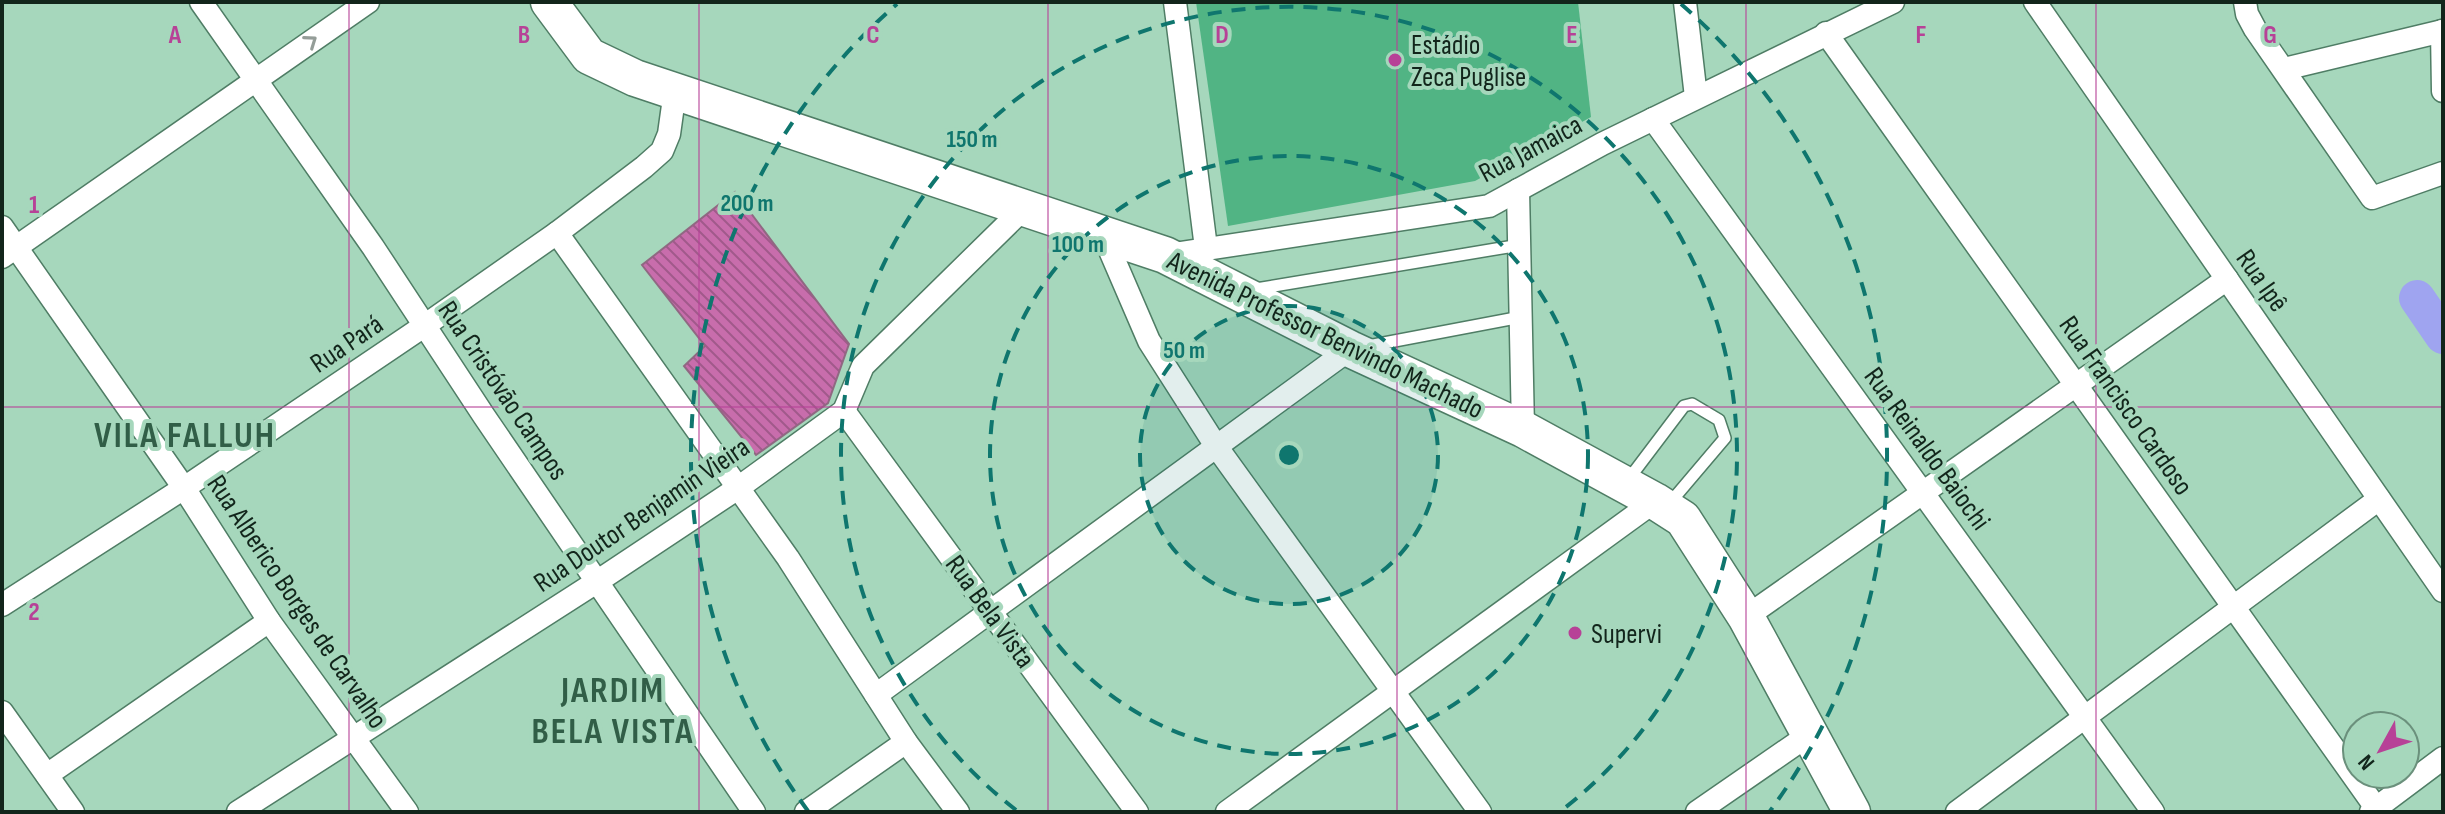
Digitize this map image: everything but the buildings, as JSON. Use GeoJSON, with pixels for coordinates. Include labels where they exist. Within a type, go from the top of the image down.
{"type":"FeatureCollection","features":[{"type":"Feature","properties":{"kind":"main road","name":"Avenida Professor Benvindo Machado"},"geometry":{"type":"LineString","coordinates":[[549,2],[589,56],[635,78],[1165,255],[1350,349],[1523,429],[1683,519],[1746,617],[1852,812]]}},
{"type":"Feature","properties":{"kind":"street","name":"Rua Cristóvão Campos"},"geometry":{"type":"LineString","coordinates":[[201,2],[373,247],[754,812]]}},
{"type":"Feature","properties":{"kind":"street"},"geometry":{"type":"LineString","coordinates":[[9,252],[368,2]]}},
{"type":"Feature","properties":{"kind":"street"},"geometry":{"type":"LineString","coordinates":[[1175,2],[1206,248]]}},
{"type":"Feature","properties":{"kind":"street"},"geometry":{"type":"LineString","coordinates":[[1685,2],[1696,97]]}},
{"type":"Feature","properties":{"kind":"street","name":"Rua Jamaica"},"geometry":{"type":"LineString","coordinates":[[1165,255],[1489,206],[1696,97],[1893,2]]}},
{"type":"Feature","properties":{"kind":"street","name":"Rua Ipê"},"geometry":{"type":"LineString","coordinates":[[2035,2],[2443,591]]}},
{"type":"Feature","properties":{"kind":"street"},"geometry":{"type":"LineString","coordinates":[[2245,2],[2255,29],[2372,198],[2443,173]]}},
{"type":"Feature","properties":{"kind":"street"},"geometry":{"type":"LineString","coordinates":[[2284,69],[2442,31],[2443,91]]}},
{"type":"Feature","properties":{"kind":"street","name":"Rua Francisco Cardoso"},"geometry":{"type":"LineString","coordinates":[[1826,33],[2375,811]]}},
{"type":"Feature","properties":{"kind":"street","name":"Rua Pará"},"geometry":{"type":"LineString","coordinates":[[2,605],[184,488],[557,233],[662,151],[669,134],[675,91]]}},
{"type":"Feature","properties":{"kind":"street","name":"Rua Reinaldo Baiochi"},"geometry":{"type":"LineString","coordinates":[[1653,119],[2153,812]]}},
{"type":"Feature","properties":{"kind":"street"},"geometry":{"type":"LineString","coordinates":[[1518,190],[1523,429]]}},
{"type":"Feature","properties":{"kind":"street"},"geometry":{"type":"LineString","coordinates":[[844,411],[863,366],[1025,207]]}},
{"type":"Feature","properties":{"kind":"street","name":"Rua Alberico Borges de Carvalho"},"geometry":{"type":"LineString","coordinates":[[2,227],[9,252],[184,488],[269,621],[407,812]]}},
{"type":"Feature","properties":{"kind":"street"},"geometry":{"type":"LineString","coordinates":[[1102,232],[1149,341],[1216,446],[1480,812]]}},
{"type":"Feature","properties":{"kind":"street"},"geometry":{"type":"LineString","coordinates":[[557,233],[788,558],[906,742],[958,812]]}},
{"type":"Feature","properties":{"kind":"street"},"geometry":{"type":"LineString","coordinates":[[1746,617],[2227,279]]}},
{"type":"Feature","properties":{"kind":"street"},"geometry":{"type":"LineString","coordinates":[[876,695],[1350,349]]}},
{"type":"Feature","properties":{"kind":"street","name":"Rua Doutor Benjamin Vieira"},"geometry":{"type":"LineString","coordinates":[[238,812],[598,581],[738,488],[844,411]]}},
{"type":"Feature","properties":{"kind":"street","name":"Rua Bela Vista"},"geometry":{"type":"LineString","coordinates":[[844,411],[1137,812]]}},
{"type":"Feature","properties":{"kind":"street"},"geometry":{"type":"LineString","coordinates":[[1227,812],[1648,498]]}},
{"type":"Feature","properties":{"kind":"street"},"geometry":{"type":"LineString","coordinates":[[1957,812],[2379,499]]}},
{"type":"Feature","properties":{"kind":"street"},"geometry":{"type":"LineString","coordinates":[[47,775],[269,621]]}},
{"type":"Feature","properties":{"kind":"street"},"geometry":{"type":"LineString","coordinates":[[2,712],[73,812]]}},
{"type":"Feature","properties":{"kind":"street"},"geometry":{"type":"LineString","coordinates":[[1697,812],[1810,734]]}},
{"type":"Feature","properties":{"kind":"street"},"geometry":{"type":"LineString","coordinates":[[806,812],[906,742]]}},
{"type":"Feature","properties":{"kind":"street"},"geometry":{"type":"LineString","coordinates":[[2375,811],[2443,758]]}},
{"type":"Feature","properties":{"kind":"lane"},"geometry":{"type":"LineString","coordinates":[[1239,292],[1520,245]]}},
{"type":"Feature","properties":{"kind":"lane"},"geometry":{"type":"LineString","coordinates":[[1350,349],[1521,317]]}},
{"type":"Feature","properties":{"kind":"lane"},"geometry":{"type":"LineString","coordinates":[[1692,404],[1719,420],[1725,438],[1648,498],[1665,428],[1684,406],[1692,404]]}},
{"type":"Feature","properties":{"kind":"green space","name":"Estádio Zeca Puglise"},"geometry":{"type":"Polygon","coordinates":[[[1196,2],[1578,2],[1591,117],[1475,181],[1228,226],[1196,2]]]}},
{"type":"Feature","properties":{"kind":"waterway"},"geometry":{"type":"LineString","coordinates":[[2417,298],[2443,336]]}},
{"type":"Feature","properties":{"kind":"place","name":"Estádio Zeca Puglise"},"geometry":{"type":"Point","coordinates":[1395,60]}},
{"type":"Feature","properties":{"kind":"place","name":"Supervi"},"geometry":{"type":"Point","coordinates":[1575,633]}},
{"type":"Feature","properties":{"kind":"district","name":"VILA FALLUH"},"geometry":{"type":"Point","coordinates":[185,434]}},
{"type":"Feature","properties":{"kind":"district","name":"JARDIM BELA VISTA"},"geometry":{"type":"Point","coordinates":[613,710]}}]}
